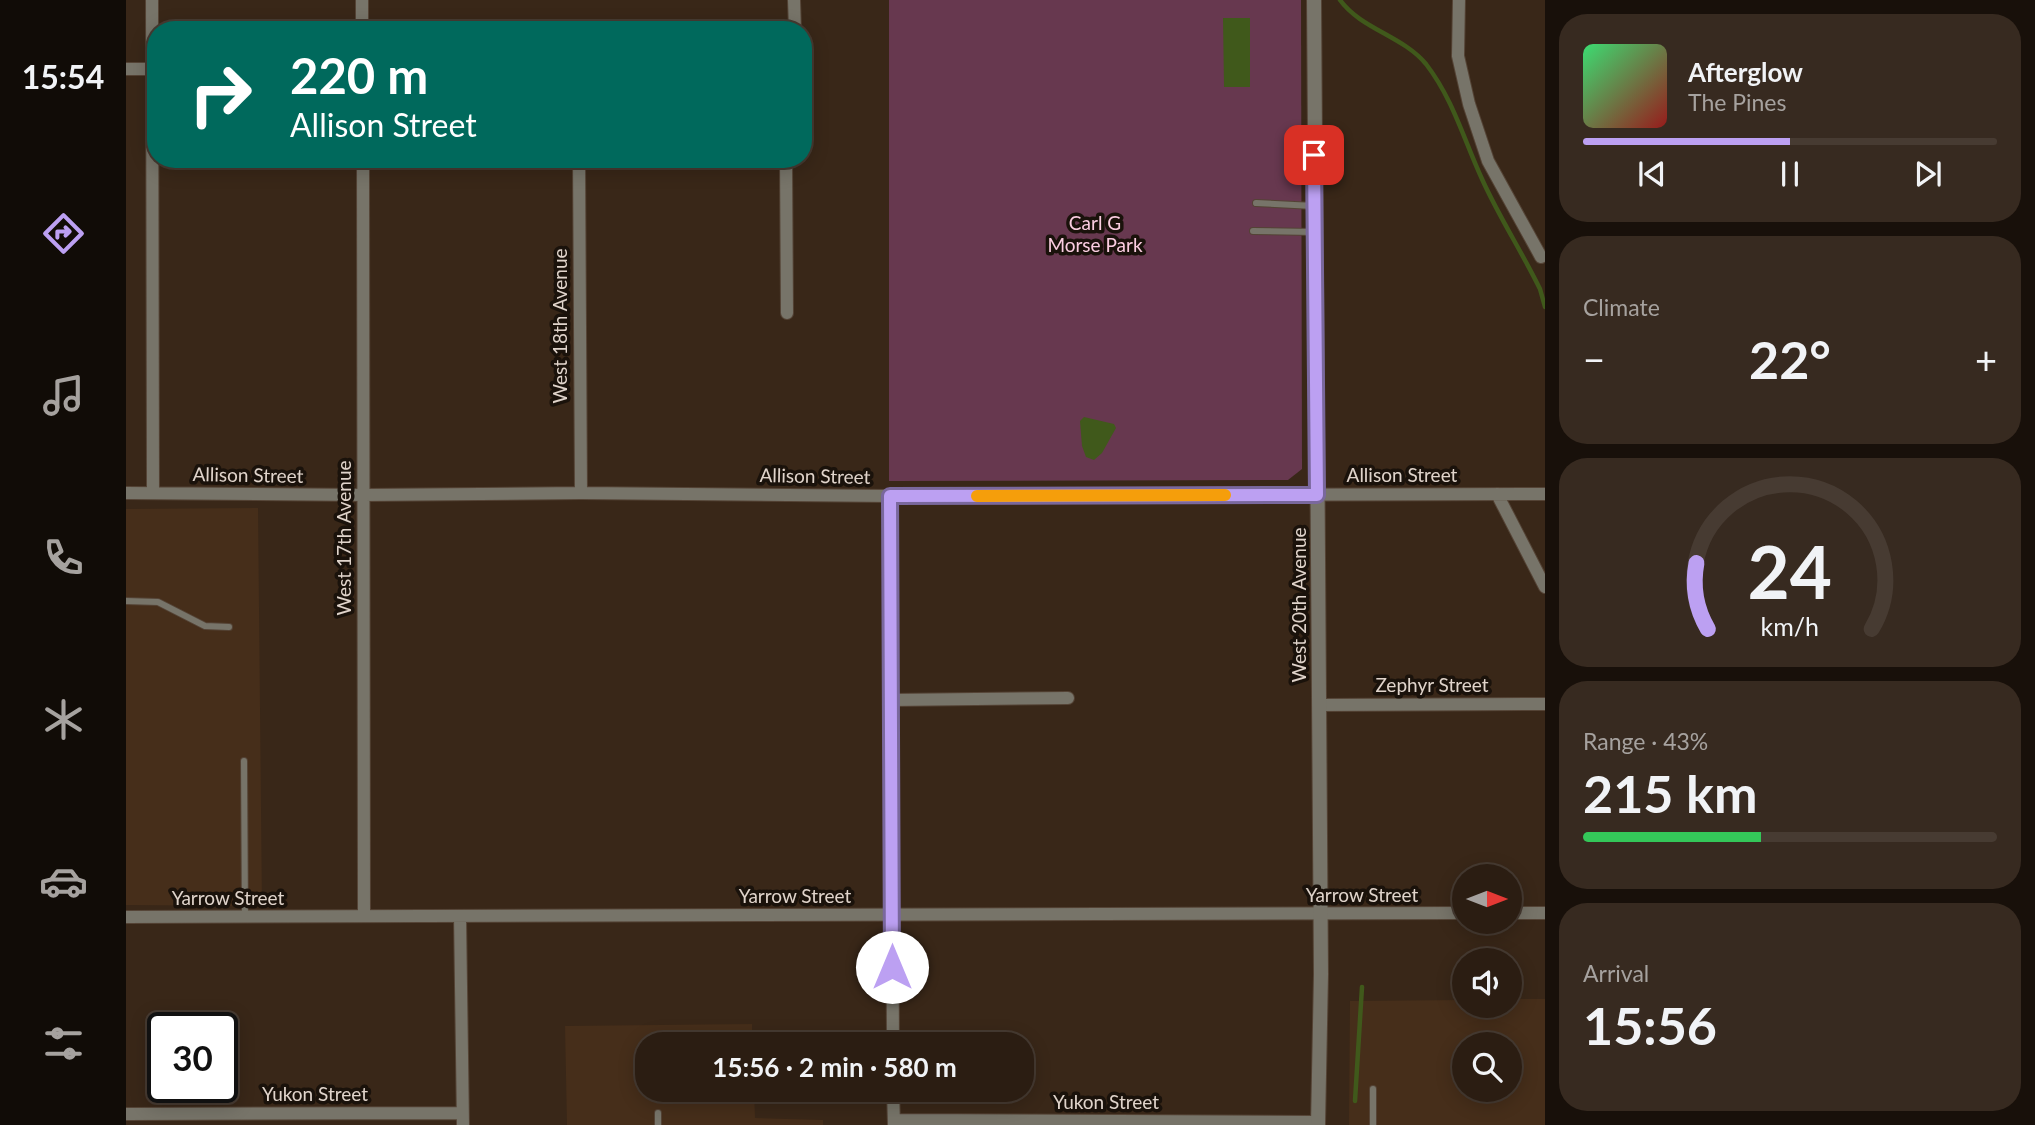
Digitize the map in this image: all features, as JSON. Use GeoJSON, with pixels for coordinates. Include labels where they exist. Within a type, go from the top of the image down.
{"type":"FeatureCollection","features":[{"type":"Feature","properties":{"kind":"street"},"geometry":{"type":"LineString","coordinates":[[152,0],[153,21]]}},
{"type":"Feature","properties":{"kind":"street"},"geometry":{"type":"LineString","coordinates":[[362,0],[362,21]]}},
{"type":"Feature","properties":{"kind":"street"},"geometry":{"type":"LineString","coordinates":[[794,0],[795,21]]}},
{"type":"Feature","properties":{"kind":"street","name":"West 20th Avenue"},"geometry":{"type":"LineString","coordinates":[[1314,0],[1320,914],[1318,1123]]}},
{"type":"Feature","properties":{"kind":"street"},"geometry":{"type":"LineString","coordinates":[[1459,0],[1458,56],[1469,104],[1489,161],[1541,257]]}},
{"type":"Feature","properties":{"kind":"street"},"geometry":{"type":"LineString","coordinates":[[126,69],[147,69]]}},
{"type":"Feature","properties":{"kind":"street"},"geometry":{"type":"LineString","coordinates":[[153,493],[154,168]]}},
{"type":"Feature","properties":{"kind":"street","name":"West 17th Avenue"},"geometry":{"type":"LineString","coordinates":[[363,168],[364,916]]}},
{"type":"Feature","properties":{"kind":"street","name":"West 18th Avenue"},"geometry":{"type":"LineString","coordinates":[[579,168],[581,493]]}},
{"type":"Feature","properties":{"kind":"street"},"geometry":{"type":"LineString","coordinates":[[786,168],[787,313]]}},
{"type":"Feature","properties":{"kind":"street","name":"Allison Street"},"geometry":{"type":"LineString","coordinates":[[126,493],[890,496],[1545,494]]}},
{"type":"Feature","properties":{"kind":"street"},"geometry":{"type":"LineString","coordinates":[[1497,494],[1545,587]]}},
{"type":"Feature","properties":{"kind":"street"},"geometry":{"type":"LineString","coordinates":[[890,496],[893,1032]]}},
{"type":"Feature","properties":{"kind":"street"},"geometry":{"type":"LineString","coordinates":[[891,699],[1068,698]]}},
{"type":"Feature","properties":{"kind":"street","name":"Zephyr Street"},"geometry":{"type":"LineString","coordinates":[[1319,705],[1545,704]]}},
{"type":"Feature","properties":{"kind":"street","name":"Yarrow Street"},"geometry":{"type":"LineString","coordinates":[[126,917],[1452,913]]}},
{"type":"Feature","properties":{"kind":"street"},"geometry":{"type":"LineString","coordinates":[[1522,913],[1545,913]]}},
{"type":"Feature","properties":{"kind":"street"},"geometry":{"type":"LineString","coordinates":[[460,916],[462,1119]]}},
{"type":"Feature","properties":{"kind":"street"},"geometry":{"type":"LineString","coordinates":[[893,1102],[894,1123]]}},
{"type":"Feature","properties":{"kind":"street","name":"Yukon Street"},"geometry":{"type":"LineString","coordinates":[[126,1114],[462,1119]]}},
{"type":"Feature","properties":{"kind":"street","name":"Yukon Street"},"geometry":{"type":"LineString","coordinates":[[894,1123],[1318,1123]]}},
{"type":"Feature","properties":{"kind":"lane"},"geometry":{"type":"LineString","coordinates":[[1256,203],[1314,206]]}},
{"type":"Feature","properties":{"kind":"lane"},"geometry":{"type":"LineString","coordinates":[[1252,231],[1314,232]]}},
{"type":"Feature","properties":{"kind":"lane"},"geometry":{"type":"LineString","coordinates":[[126,601],[158,601],[205,626],[229,627]]}},
{"type":"Feature","properties":{"kind":"lane"},"geometry":{"type":"LineString","coordinates":[[244,761],[245,917]]}},
{"type":"Feature","properties":{"kind":"lane"},"geometry":{"type":"LineString","coordinates":[[1373,1089],[1373,1125]]}},
{"type":"Feature","properties":{"kind":"lane"},"geometry":{"type":"LineString","coordinates":[[658,1113],[658,1125]]}},
{"type":"Feature","properties":{"kind":"shaded area"},"geometry":{"type":"Polygon","coordinates":[[[1223,18],[1250,18],[1250,87],[1224,87],[1223,18]]]}},
{"type":"Feature","properties":{"kind":"shaded area"},"geometry":{"type":"Polygon","coordinates":[[[1084,417],[1114,424],[1116,428],[1102,453],[1094,460],[1086,457],[1082,446],[1080,421],[1084,417]]]}},
{"type":"Feature","properties":{"kind":"shaded area"},"geometry":{"type":"Polygon","coordinates":[[[258,508],[262,906],[126,905],[126,509],[258,508]]]}},
{"type":"Feature","properties":{"kind":"shaded area"},"geometry":{"type":"Polygon","coordinates":[[[1522,999],[1545,999],[1545,1125],[1349,1125],[1350,1001],[1452,1000],[1452,1018],[1522,1018],[1522,999]]]}},
{"type":"Feature","properties":{"kind":"shaded area"},"geometry":{"type":"Polygon","coordinates":[[[752,1024],[752,1032],[635,1032],[635,1102],[754,1102],[755,1118],[823,1120],[823,1125],[567,1125],[565,1026],[752,1024]]]}},
{"type":"Feature","properties":{"kind":"green space","name":"Carl G Morse Park"},"geometry":{"type":"Polygon","coordinates":[[[889,0],[1301,0],[1302,469],[1288,480],[889,481],[889,0]]]}},
{"type":"Feature","properties":{"kind":"waterway"},"geometry":{"type":"LineString","coordinates":[[1340,0],[1359,18],[1417,54],[1435,77],[1451,105],[1489,193],[1540,289],[1545,307]]}},
{"type":"Feature","properties":{"kind":"waterway"},"geometry":{"type":"LineString","coordinates":[[1355,1101],[1362,987]]}},
{"type":"Feature","properties":{"kind":"slow traffic"},"geometry":{"type":"LineString","coordinates":[[977,496],[1225,495]]}},
{"type":"Feature","properties":{"kind":"route"},"geometry":{"type":"LineString","coordinates":[[892,967],[890,496],[1317,495],[1314,155]]}}]}
